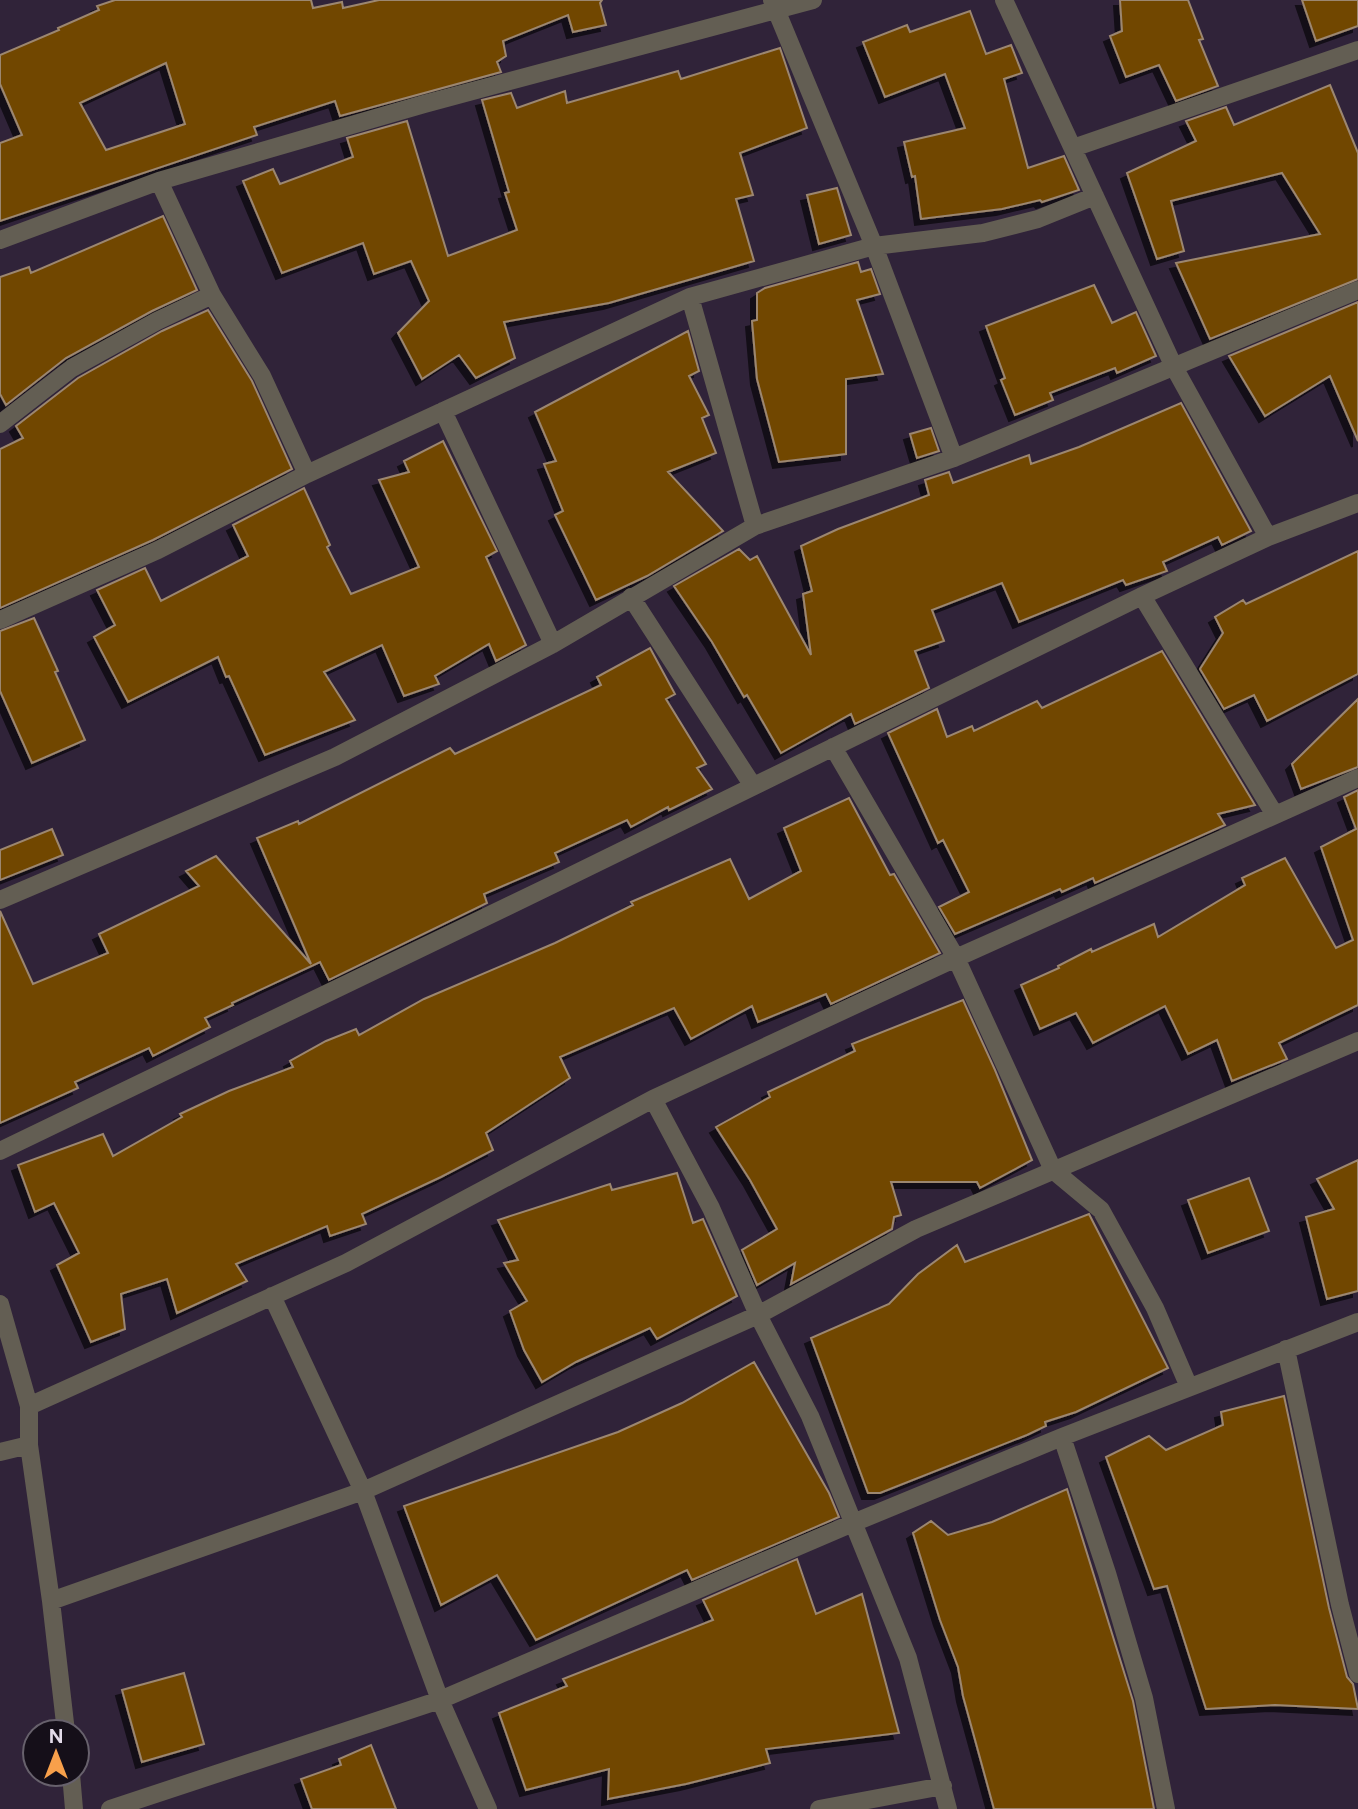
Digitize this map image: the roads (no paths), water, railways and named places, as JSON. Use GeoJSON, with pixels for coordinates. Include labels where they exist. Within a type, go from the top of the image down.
{"type":"FeatureCollection","features":[{"type":"Feature","properties":{"kind":"street"},"geometry":{"type":"LineString","coordinates":[[0,240],[159,181],[774,5],[813,0]]}},
{"type":"Feature","properties":{"kind":"street"},"geometry":{"type":"LineString","coordinates":[[1004,0],[1174,367],[1268,537]]}},
{"type":"Feature","properties":{"kind":"street"},"geometry":{"type":"LineString","coordinates":[[774,5],[874,246],[954,458]]}},
{"type":"Feature","properties":{"kind":"street"},"geometry":{"type":"LineString","coordinates":[[1073,148],[1358,50]]}},
{"type":"Feature","properties":{"kind":"street"},"geometry":{"type":"LineString","coordinates":[[159,181],[212,295],[262,376],[307,474]]}},
{"type":"Feature","properties":{"kind":"street"},"geometry":{"type":"LineString","coordinates":[[0,620],[158,550],[307,474],[690,297],[874,246],[983,233],[1038,219],[1095,196]]}},
{"type":"Feature","properties":{"kind":"street"},"geometry":{"type":"LineString","coordinates":[[0,900],[335,757],[553,645],[755,526],[954,458],[1358,290]]}},
{"type":"Feature","properties":{"kind":"street"},"geometry":{"type":"LineString","coordinates":[[0,424],[72,368],[157,321],[212,295]]}},
{"type":"Feature","properties":{"kind":"street"},"geometry":{"type":"LineString","coordinates":[[690,297],[755,526]]}},
{"type":"Feature","properties":{"kind":"street"},"geometry":{"type":"LineString","coordinates":[[443,411],[553,645]]}},
{"type":"Feature","properties":{"kind":"street"},"geometry":{"type":"LineString","coordinates":[[0,1151],[1142,596],[1268,537],[1358,503]]}},
{"type":"Feature","properties":{"kind":"street"},"geometry":{"type":"LineString","coordinates":[[1142,596],[1275,815]]}},
{"type":"Feature","properties":{"kind":"street"},"geometry":{"type":"LineString","coordinates":[[631,597],[753,786]]}},
{"type":"Feature","properties":{"kind":"street"},"geometry":{"type":"LineString","coordinates":[[832,747],[956,958],[1053,1170],[1101,1210],[1155,1308],[1189,1387]]}},
{"type":"Feature","properties":{"kind":"street"},"geometry":{"type":"LineString","coordinates":[[29,1406],[346,1263],[653,1099],[956,958],[1358,778]]}},
{"type":"Feature","properties":{"kind":"street"},"geometry":{"type":"LineString","coordinates":[[51,1601],[363,1490],[758,1315],[916,1229],[1358,1041]]}},
{"type":"Feature","properties":{"kind":"street"},"geometry":{"type":"LineString","coordinates":[[653,1099],[711,1208],[758,1315],[810,1416],[908,1658],[948,1809]]}},
{"type":"Feature","properties":{"kind":"street"},"geometry":{"type":"LineString","coordinates":[[272,1296],[363,1490],[440,1700],[488,1809]]}},
{"type":"Feature","properties":{"kind":"street"},"geometry":{"type":"LineString","coordinates":[[0,1304],[29,1406],[29,1445],[64,1718]]}},
{"type":"Feature","properties":{"kind":"street"},"geometry":{"type":"LineString","coordinates":[[110,1809],[440,1700],[853,1523],[1062,1437],[1358,1322]]}},
{"type":"Feature","properties":{"kind":"street"},"geometry":{"type":"LineString","coordinates":[[1286,1349],[1340,1605],[1358,1674]]}},
{"type":"Feature","properties":{"kind":"street"},"geometry":{"type":"LineString","coordinates":[[1062,1437],[1107,1573],[1144,1698],[1166,1809]]}},
{"type":"Feature","properties":{"kind":"street"},"geometry":{"type":"LineString","coordinates":[[0,1452],[29,1445]]}},
{"type":"Feature","properties":{"kind":"street"},"geometry":{"type":"LineString","coordinates":[[819,1809],[943,1786]]}},
{"type":"Feature","properties":{"kind":"street"},"geometry":{"type":"LineString","coordinates":[[72,1788],[74,1809]]}}]}
